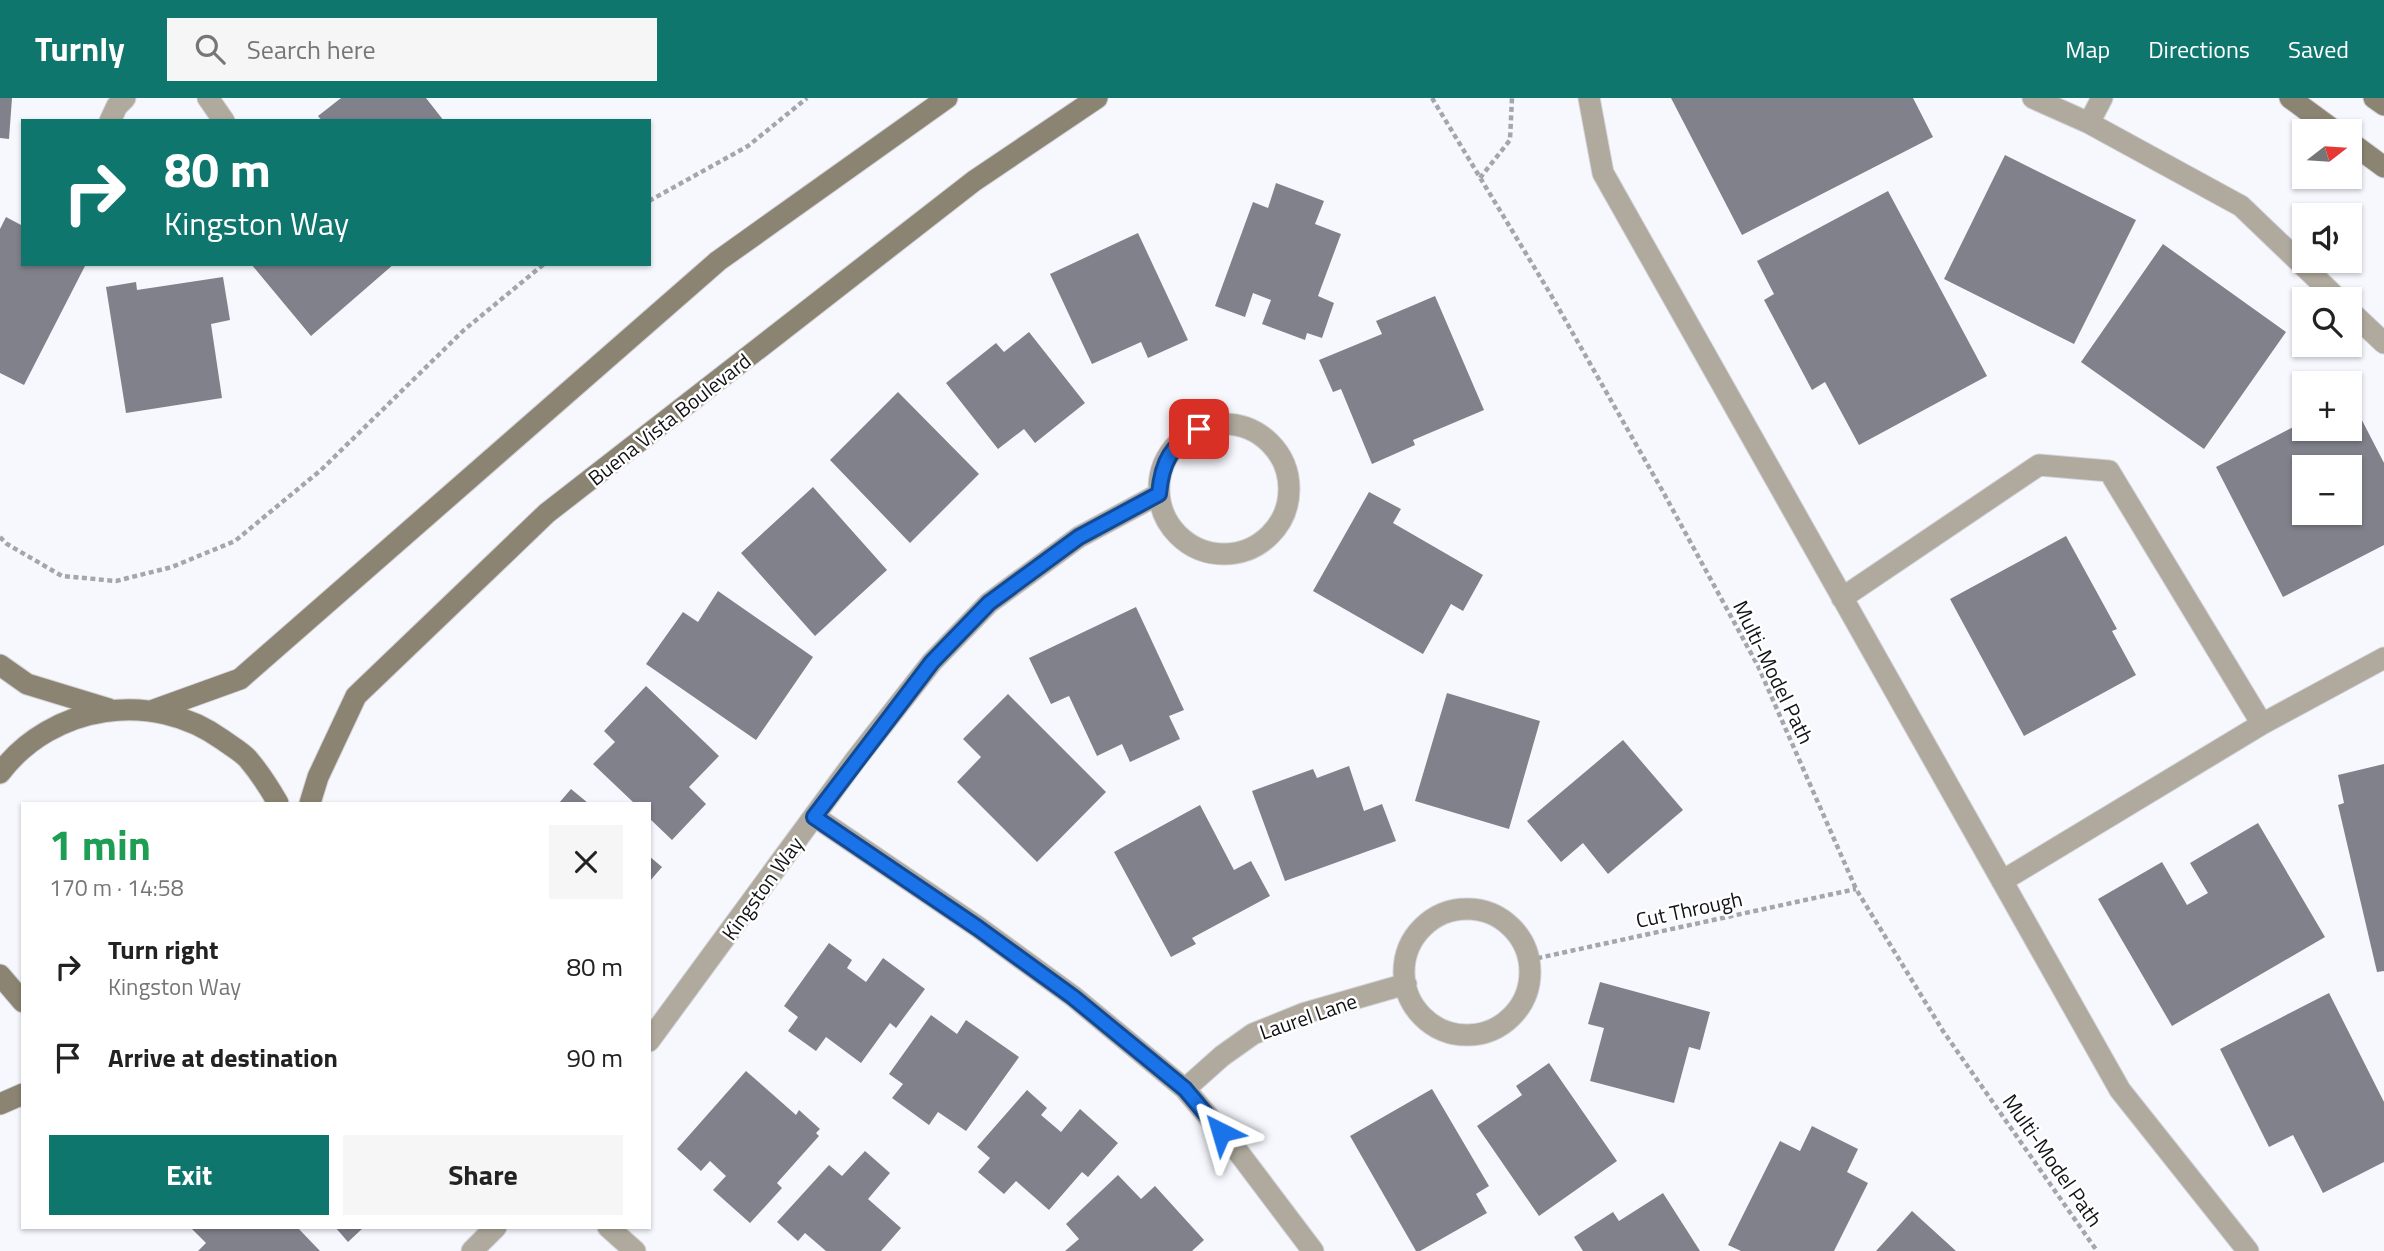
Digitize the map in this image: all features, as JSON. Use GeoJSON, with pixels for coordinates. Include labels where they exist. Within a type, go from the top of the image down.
{"type":"FeatureCollection","features":[{"type":"Feature","properties":{"kind":"main road"},"geometry":{"type":"LineString","coordinates":[[154,710],[240,679],[718,261],[947,98]]}},
{"type":"Feature","properties":{"kind":"main road","name":"Buena Vista Boulevard"},"geometry":{"type":"LineString","coordinates":[[310,802],[318,777],[356,696],[547,513],[974,181],[1097,98]]}},
{"type":"Feature","properties":{"kind":"main road"},"geometry":{"type":"LineString","coordinates":[[2290,98],[2319,119]]}},
{"type":"Feature","properties":{"kind":"main road"},"geometry":{"type":"LineString","coordinates":[[2374,98],[2384,105]]}},
{"type":"Feature","properties":{"kind":"main road"},"geometry":{"type":"LineString","coordinates":[[2362,151],[2384,167]]}},
{"type":"Feature","properties":{"kind":"main road"},"geometry":{"type":"LineString","coordinates":[[0,665],[27,684],[110,709],[154,710],[204,726],[247,758],[277,802]]}},
{"type":"Feature","properties":{"kind":"main road"},"geometry":{"type":"LineString","coordinates":[[0,773],[15,753],[58,724],[110,709]]}},
{"type":"Feature","properties":{"kind":"main road"},"geometry":{"type":"LineString","coordinates":[[0,975],[21,1000]]}},
{"type":"Feature","properties":{"kind":"main road"},"geometry":{"type":"LineString","coordinates":[[0,1104],[21,1095]]}},
{"type":"Feature","properties":{"kind":"street"},"geometry":{"type":"LineString","coordinates":[[111,119],[125,98]]}},
{"type":"Feature","properties":{"kind":"street"},"geometry":{"type":"LineString","coordinates":[[1589,98],[1603,173],[2120,1090],[2248,1251]]}},
{"type":"Feature","properties":{"kind":"street"},"geometry":{"type":"LineString","coordinates":[[2033,98],[2089,123],[2241,206],[2325,287]]}},
{"type":"Feature","properties":{"kind":"street"},"geometry":{"type":"LineString","coordinates":[[2089,123],[2102,98]]}},
{"type":"Feature","properties":{"kind":"street"},"geometry":{"type":"LineString","coordinates":[[2362,322],[2384,343]]}},
{"type":"Feature","properties":{"kind":"street"},"geometry":{"type":"LineString","coordinates":[[1219,424],[1240,426],[1258,434],[1274,447],[1284,465],[1289,485],[1286,507],[1276,528],[1261,544],[1240,553],[1217,554],[1195,548],[1178,535],[1164,516],[1159,494],[1161,474],[1168,455],[1182,439],[1199,429],[1219,424]]}},
{"type":"Feature","properties":{"kind":"street"},"geometry":{"type":"LineString","coordinates":[[1842,598],[2039,465],[2109,471],[2262,724]]}},
{"type":"Feature","properties":{"kind":"street","name":"Kingston Way"},"geometry":{"type":"LineString","coordinates":[[651,1038],[932,662],[989,603],[1079,537],[1159,494]]}},
{"type":"Feature","properties":{"kind":"street"},"geometry":{"type":"LineString","coordinates":[[2002,881],[2262,724],[2384,658]]}},
{"type":"Feature","properties":{"kind":"street"},"geometry":{"type":"LineString","coordinates":[[814,817],[978,928],[1073,997],[1185,1089],[1239,1153],[1314,1251]]}},
{"type":"Feature","properties":{"kind":"street"},"geometry":{"type":"LineString","coordinates":[[1466,908],[1488,912],[1507,923],[1521,939],[1529,960],[1530,979],[1525,998],[1514,1015],[1498,1027],[1479,1034],[1460,1035],[1441,1029],[1425,1018],[1413,1002],[1406,984],[1405,962],[1412,941],[1426,924],[1445,913],[1466,908]]}},
{"type":"Feature","properties":{"kind":"street","name":"Laurel Lane"},"geometry":{"type":"LineString","coordinates":[[1185,1089],[1252,1034],[1305,1013],[1406,984]]}},
{"type":"Feature","properties":{"kind":"street"},"geometry":{"type":"LineString","coordinates":[[472,1251],[494,1229]]}},
{"type":"Feature","properties":{"kind":"street"},"geometry":{"type":"LineString","coordinates":[[610,1229],[635,1251]]}},
{"type":"Feature","properties":{"kind":"path"},"geometry":{"type":"LineString","coordinates":[[651,200],[748,146],[807,98]]}},
{"type":"Feature","properties":{"kind":"path","name":"Multi-Model Path"},"geometry":{"type":"LineString","coordinates":[[1432,98],[1662,490],[1758,666],[1856,890],[1943,1031],[2097,1251]]}},
{"type":"Feature","properties":{"kind":"path"},"geometry":{"type":"LineString","coordinates":[[1480,178],[1510,140],[1512,98]]}},
{"type":"Feature","properties":{"kind":"path"},"geometry":{"type":"LineString","coordinates":[[0,537],[6,544],[62,576],[116,581],[172,567],[234,541],[321,470],[464,330],[542,266]]}},
{"type":"Feature","properties":{"kind":"path","name":"Cut Through"},"geometry":{"type":"LineString","coordinates":[[1529,960],[1856,890]]}},
{"type":"Feature","properties":{"kind":"building"},"geometry":{"type":"Polygon","coordinates":[[[0,98],[12,98],[9,139],[0,138],[0,98]]]}},
{"type":"Feature","properties":{"kind":"building"},"geometry":{"type":"Polygon","coordinates":[[[341,98],[426,98],[442,119],[320,119],[318,116],[341,98]]]}},
{"type":"Feature","properties":{"kind":"building"},"geometry":{"type":"Polygon","coordinates":[[[1671,98],[1913,98],[1933,137],[1742,235],[1671,98]]]}},
{"type":"Feature","properties":{"kind":"building"},"geometry":{"type":"Polygon","coordinates":[[[2005,155],[2136,220],[2074,344],[1944,279],[2005,155]]]}},
{"type":"Feature","properties":{"kind":"building"},"geometry":{"type":"Polygon","coordinates":[[[1276,183],[1324,201],[1315,224],[1341,234],[1318,296],[1334,303],[1322,338],[1307,333],[1305,340],[1262,324],[1271,300],[1253,293],[1245,317],[1215,306],[1253,202],[1268,208],[1276,183]]]}},
{"type":"Feature","properties":{"kind":"building"},"geometry":{"type":"Polygon","coordinates":[[[1888,191],[1987,376],[1859,445],[1825,382],[1812,390],[1764,300],[1774,294],[1757,261],[1888,191]]]}},
{"type":"Feature","properties":{"kind":"building"},"geometry":{"type":"Polygon","coordinates":[[[6,217],[21,225],[21,266],[85,266],[24,385],[0,373],[0,229],[6,217]]]}},
{"type":"Feature","properties":{"kind":"building"},"geometry":{"type":"Polygon","coordinates":[[[1138,233],[1188,340],[1148,358],[1141,342],[1092,364],[1050,274],[1138,233]]]}},
{"type":"Feature","properties":{"kind":"building"},"geometry":{"type":"Polygon","coordinates":[[[2163,244],[2286,332],[2204,449],[2081,362],[2163,244]]]}},
{"type":"Feature","properties":{"kind":"building"},"geometry":{"type":"Polygon","coordinates":[[[253,266],[392,266],[311,336],[253,266]]]}},
{"type":"Feature","properties":{"kind":"building"},"geometry":{"type":"Polygon","coordinates":[[[223,277],[230,320],[211,324],[222,398],[126,413],[106,287],[136,282],[137,290],[223,277]]]}},
{"type":"Feature","properties":{"kind":"building"},"geometry":{"type":"Polygon","coordinates":[[[1435,296],[1484,410],[1413,440],[1415,445],[1372,464],[1341,389],[1333,392],[1319,360],[1382,334],[1376,321],[1435,296]]]}},
{"type":"Feature","properties":{"kind":"building"},"geometry":{"type":"Polygon","coordinates":[[[1029,332],[1085,403],[1035,443],[1024,429],[998,449],[946,383],[996,343],[1004,352],[1029,332]]]}},
{"type":"Feature","properties":{"kind":"building"},"geometry":{"type":"Polygon","coordinates":[[[898,392],[979,474],[910,543],[830,460],[898,392]]]}},
{"type":"Feature","properties":{"kind":"building"},"geometry":{"type":"Polygon","coordinates":[[[2362,420],[2384,463],[2384,545],[2283,597],[2216,467],[2292,428],[2292,441],[2362,441],[2362,420]]]}},
{"type":"Feature","properties":{"kind":"building"},"geometry":{"type":"Polygon","coordinates":[[[813,487],[887,570],[815,636],[741,553],[813,487]]]}},
{"type":"Feature","properties":{"kind":"building"},"geometry":{"type":"Polygon","coordinates":[[[1369,492],[1401,509],[1393,523],[1483,575],[1463,611],[1451,604],[1423,654],[1313,591],[1369,492]]]}},
{"type":"Feature","properties":{"kind":"building"},"geometry":{"type":"Polygon","coordinates":[[[2066,536],[2117,629],[2112,631],[2136,675],[2024,736],[1950,599],[2066,536]]]}},
{"type":"Feature","properties":{"kind":"building"},"geometry":{"type":"Polygon","coordinates":[[[718,591],[813,657],[756,740],[646,664],[683,612],[698,622],[718,591]]]}},
{"type":"Feature","properties":{"kind":"building"},"geometry":{"type":"Polygon","coordinates":[[[1136,607],[1184,710],[1169,716],[1180,739],[1130,762],[1122,744],[1097,756],[1069,696],[1051,704],[1029,658],[1136,607]]]}},
{"type":"Feature","properties":{"kind":"building"},"geometry":{"type":"Polygon","coordinates":[[[646,686],[719,756],[689,787],[706,804],[672,840],[651,820],[651,802],[633,802],[593,764],[615,742],[604,731],[646,686]]]}},
{"type":"Feature","properties":{"kind":"building"},"geometry":{"type":"Polygon","coordinates":[[[1447,693],[1540,721],[1509,829],[1415,801],[1447,693]]]}},
{"type":"Feature","properties":{"kind":"building"},"geometry":{"type":"Polygon","coordinates":[[[1008,694],[1106,792],[1037,862],[957,782],[981,757],[963,739],[1008,694]]]}},
{"type":"Feature","properties":{"kind":"building"},"geometry":{"type":"Polygon","coordinates":[[[1623,740],[1683,810],[1608,874],[1583,843],[1561,862],[1527,821],[1623,740]]]}},
{"type":"Feature","properties":{"kind":"building"},"geometry":{"type":"Polygon","coordinates":[[[2384,764],[2384,971],[2377,972],[2338,805],[2344,803],[2338,775],[2384,764]]]}},
{"type":"Feature","properties":{"kind":"building"},"geometry":{"type":"Polygon","coordinates":[[[1349,766],[1364,811],[1382,804],[1396,841],[1285,881],[1252,791],[1313,769],[1317,778],[1349,766]]]}},
{"type":"Feature","properties":{"kind":"building"},"geometry":{"type":"Polygon","coordinates":[[[571,789],[587,802],[560,802],[571,789]]]}},
{"type":"Feature","properties":{"kind":"building"},"geometry":{"type":"Polygon","coordinates":[[[1200,805],[1234,870],[1251,861],[1270,896],[1192,938],[1196,944],[1171,957],[1114,852],[1200,805]]]}},
{"type":"Feature","properties":{"kind":"building"},"geometry":{"type":"Polygon","coordinates":[[[2258,823],[2325,937],[2172,1026],[2098,899],[2162,862],[2187,905],[2208,893],[2190,863],[2258,823]]]}},
{"type":"Feature","properties":{"kind":"building"},"geometry":{"type":"Polygon","coordinates":[[[651,858],[662,867],[651,880],[651,858]]]}},
{"type":"Feature","properties":{"kind":"building"},"geometry":{"type":"Polygon","coordinates":[[[829,943],[852,960],[847,968],[866,982],[883,958],[925,989],[896,1028],[890,1023],[861,1063],[826,1037],[816,1051],[788,1031],[798,1017],[784,1006],[829,943]]]}},
{"type":"Feature","properties":{"kind":"building"},"geometry":{"type":"Polygon","coordinates":[[[1600,982],[1710,1012],[1700,1050],[1689,1047],[1674,1103],[1590,1081],[1604,1028],[1588,1024],[1600,982]]]}},
{"type":"Feature","properties":{"kind":"building"},"geometry":{"type":"Polygon","coordinates":[[[2329,993],[2384,1102],[2384,1162],[2323,1193],[2293,1135],[2269,1147],[2220,1049],[2329,993]]]}},
{"type":"Feature","properties":{"kind":"building"},"geometry":{"type":"Polygon","coordinates":[[[931,1015],[957,1034],[966,1020],[1019,1057],[966,1131],[938,1112],[929,1125],[892,1098],[903,1084],[889,1074],[931,1015]]]}},
{"type":"Feature","properties":{"kind":"building"},"geometry":{"type":"Polygon","coordinates":[[[1549,1063],[1617,1161],[1539,1216],[1477,1126],[1522,1095],[1516,1086],[1549,1063]]]}},
{"type":"Feature","properties":{"kind":"building"},"geometry":{"type":"Polygon","coordinates":[[[746,1071],[796,1115],[799,1110],[820,1129],[816,1133],[819,1136],[777,1183],[782,1188],[750,1223],[713,1190],[726,1176],[710,1161],[701,1171],[677,1149],[746,1071]]]}},
{"type":"Feature","properties":{"kind":"building"},"geometry":{"type":"Polygon","coordinates":[[[1432,1089],[1489,1186],[1476,1194],[1487,1213],[1416,1251],[1350,1136],[1432,1089]]]}},
{"type":"Feature","properties":{"kind":"building"},"geometry":{"type":"Polygon","coordinates":[[[1027,1090],[1047,1108],[1041,1115],[1061,1132],[1080,1109],[1118,1143],[1088,1177],[1082,1172],[1049,1210],[1016,1181],[1004,1194],[978,1172],[990,1158],[977,1147],[1027,1090]]]}},
{"type":"Feature","properties":{"kind":"building"},"geometry":{"type":"Polygon","coordinates":[[[1812,1126],[1858,1149],[1847,1172],[1868,1183],[1834,1251],[1741,1251],[1728,1245],[1780,1141],[1800,1151],[1812,1126]]]}},
{"type":"Feature","properties":{"kind":"building"},"geometry":{"type":"Polygon","coordinates":[[[865,1151],[890,1173],[868,1199],[901,1228],[881,1251],[826,1251],[805,1233],[798,1241],[777,1222],[829,1165],[842,1176],[865,1151]]]}},
{"type":"Feature","properties":{"kind":"building"},"geometry":{"type":"Polygon","coordinates":[[[1118,1175],[1141,1199],[1155,1186],[1204,1240],[1192,1251],[1065,1251],[1079,1239],[1066,1224],[1118,1175]]]}},
{"type":"Feature","properties":{"kind":"building"},"geometry":{"type":"Polygon","coordinates":[[[1663,1193],[1700,1251],[1583,1251],[1574,1237],[1613,1212],[1619,1221],[1663,1193]]]}},
{"type":"Feature","properties":{"kind":"building"},"geometry":{"type":"Polygon","coordinates":[[[1912,1211],[1956,1251],[1876,1251],[1912,1211]]]}},
{"type":"Feature","properties":{"kind":"building"},"geometry":{"type":"Polygon","coordinates":[[[192,1229],[299,1229],[320,1251],[198,1251],[206,1243],[192,1229]]]}},
{"type":"Feature","properties":{"kind":"building"},"geometry":{"type":"Polygon","coordinates":[[[337,1229],[362,1229],[348,1242],[337,1229]]]}},
{"type":"Feature","properties":{"kind":"route"},"geometry":{"type":"LineString","coordinates":[[1199,429],[1182,439],[1168,455],[1161,474],[1159,494],[1079,537],[989,603],[932,662],[814,817],[978,928],[1073,997],[1185,1089],[1221,1132]]}}]}
